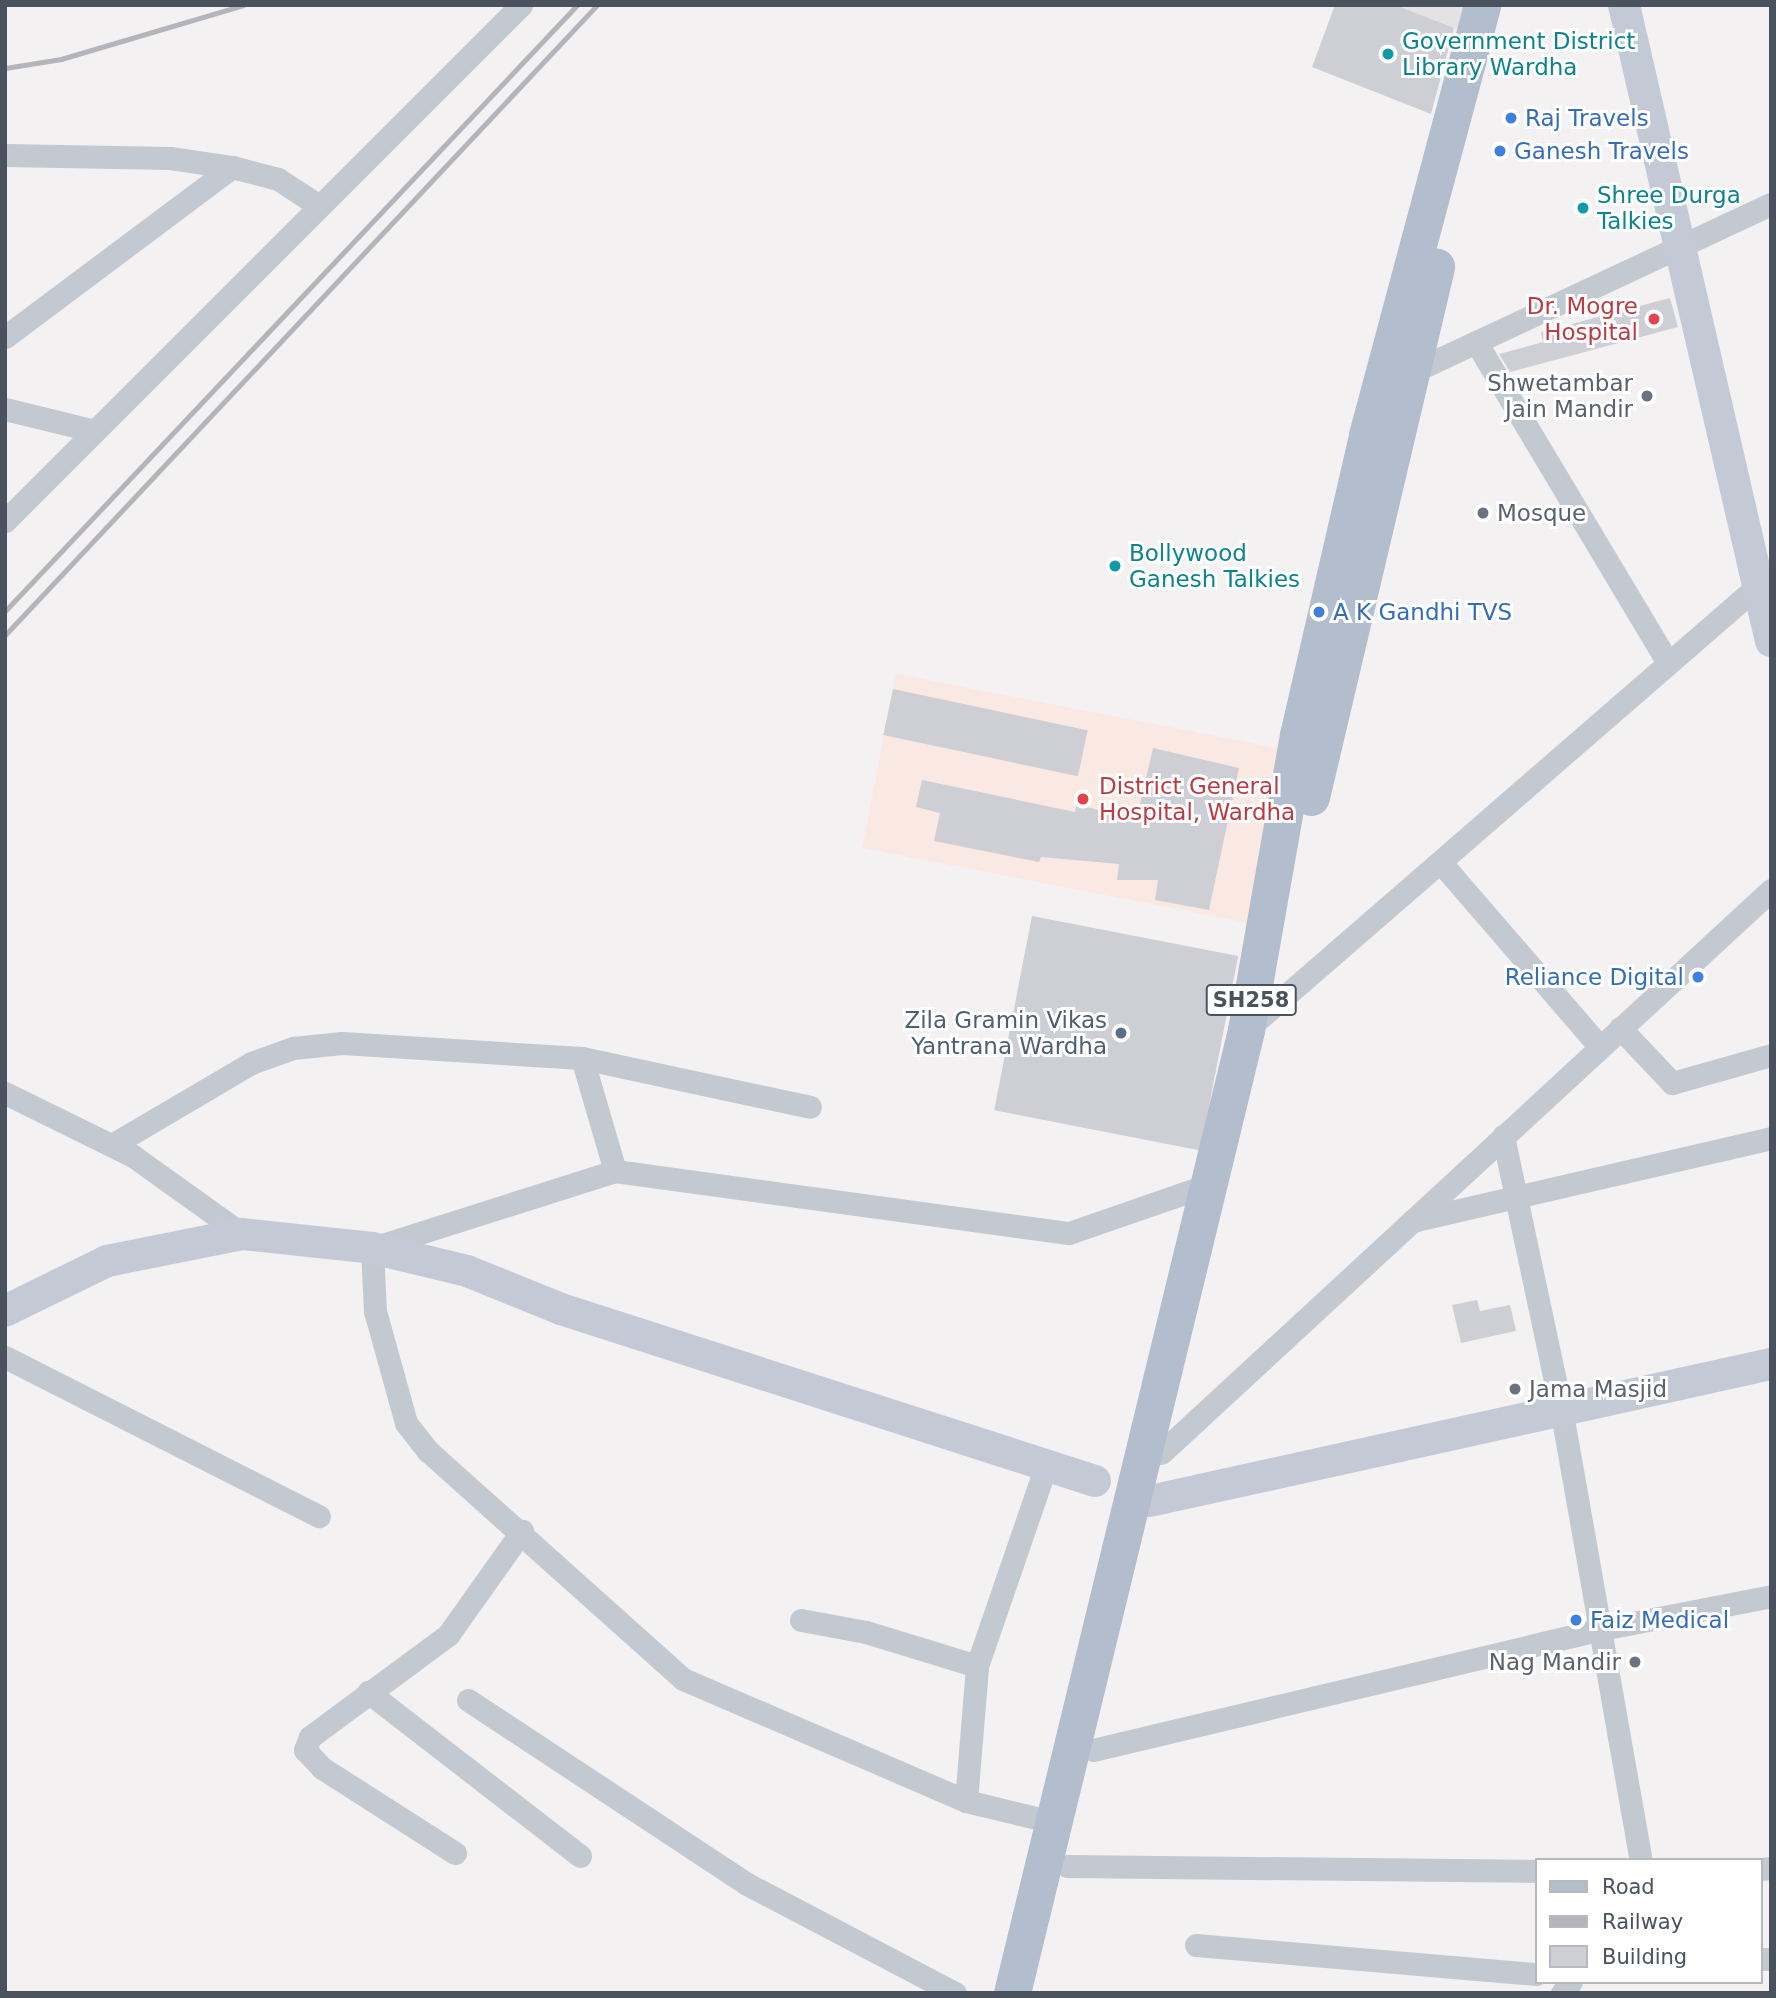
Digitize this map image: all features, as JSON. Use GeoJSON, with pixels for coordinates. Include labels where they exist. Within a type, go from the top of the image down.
{"type":"FeatureCollection","features":[{"type":"Feature","properties":{"kind":"main road","name":"SH258"},"geometry":{"type":"LineString","coordinates":[[1038,1993],[1093,1750],[1140,1498],[1208,1185],[1256,1022],[1298,734],[1367,435],[1482,5]]}},
{"type":"Feature","properties":{"kind":"main road","name":"SH258"},"geometry":{"type":"LineString","coordinates":[[1012,1993],[1052,1822],[1140,1498],[1161,1453],[1256,1022],[1503,5]]}},
{"type":"Feature","properties":{"kind":"street"},"geometry":{"type":"LineString","coordinates":[[5,521],[91,430],[316,204],[521,5]]}},
{"type":"Feature","properties":{"kind":"street"},"geometry":{"type":"LineString","coordinates":[[1624,5],[1765,580],[1771,641]]}},
{"type":"Feature","properties":{"kind":"street"},"geometry":{"type":"LineString","coordinates":[[5,155],[170,158],[232,167],[278,179],[316,204]]}},
{"type":"Feature","properties":{"kind":"street"},"geometry":{"type":"LineString","coordinates":[[5,337],[232,167]]}},
{"type":"Feature","properties":{"kind":"street"},"geometry":{"type":"LineString","coordinates":[[1412,372],[1682,243],[1771,204]]}},
{"type":"Feature","properties":{"kind":"street"},"geometry":{"type":"LineString","coordinates":[[1476,342],[1666,660]]}},
{"type":"Feature","properties":{"kind":"street"},"geometry":{"type":"LineString","coordinates":[[5,409],[91,430]]}},
{"type":"Feature","properties":{"kind":"street"},"geometry":{"type":"LineString","coordinates":[[1256,1022],[1442,864],[1666,660],[1765,580]]}},
{"type":"Feature","properties":{"kind":"street"},"geometry":{"type":"LineString","coordinates":[[1442,864],[1600,1047]]}},
{"type":"Feature","properties":{"kind":"street"},"geometry":{"type":"LineString","coordinates":[[1161,1453],[1771,890]]}},
{"type":"Feature","properties":{"kind":"street"},"geometry":{"type":"LineString","coordinates":[[1620,1028],[1672,1083],[1771,1055]]}},
{"type":"Feature","properties":{"kind":"street"},"geometry":{"type":"LineString","coordinates":[[112,1145],[251,1063],[293,1048],[342,1043],[582,1058],[810,1107]]}},
{"type":"Feature","properties":{"kind":"street"},"geometry":{"type":"LineString","coordinates":[[582,1058],[615,1171]]}},
{"type":"Feature","properties":{"kind":"street"},"geometry":{"type":"LineString","coordinates":[[5,1093],[112,1145],[242,1234]]}},
{"type":"Feature","properties":{"kind":"street"},"geometry":{"type":"LineString","coordinates":[[1503,1136],[1560,1408],[1602,1629],[1641,1858]]}},
{"type":"Feature","properties":{"kind":"street"},"geometry":{"type":"LineString","coordinates":[[1412,1221],[1771,1138]]}},
{"type":"Feature","properties":{"kind":"street"},"geometry":{"type":"LineString","coordinates":[[372,1248],[615,1171],[1069,1233],[1208,1185]]}},
{"type":"Feature","properties":{"kind":"street"},"geometry":{"type":"LineString","coordinates":[[5,1311],[107,1261],[242,1234],[372,1248],[467,1271],[1140,1498],[1771,1364]]}},
{"type":"Feature","properties":{"kind":"street"},"geometry":{"type":"LineString","coordinates":[[372,1248],[375,1311],[406,1423],[428,1451],[522,1531],[683,1679],[966,1801],[1052,1822]]}},
{"type":"Feature","properties":{"kind":"street"},"geometry":{"type":"LineString","coordinates":[[5,1357],[319,1516]]}},
{"type":"Feature","properties":{"kind":"street"},"geometry":{"type":"LineString","coordinates":[[966,1801],[977,1666],[1045,1468]]}},
{"type":"Feature","properties":{"kind":"street"},"geometry":{"type":"LineString","coordinates":[[456,1853],[308,1758],[310,1737],[448,1635],[522,1531]]}},
{"type":"Feature","properties":{"kind":"street"},"geometry":{"type":"LineString","coordinates":[[1093,1750],[1602,1629],[1771,1595]]}},
{"type":"Feature","properties":{"kind":"street"},"geometry":{"type":"LineString","coordinates":[[801,1620],[866,1632],[977,1666]]}},
{"type":"Feature","properties":{"kind":"street"},"geometry":{"type":"LineString","coordinates":[[368,1692],[580,1856]]}},
{"type":"Feature","properties":{"kind":"street"},"geometry":{"type":"LineString","coordinates":[[468,1700],[747,1884],[955,1993]]}},
{"type":"Feature","properties":{"kind":"street"},"geometry":{"type":"LineString","coordinates":[[1067,1866],[1534,1871]]}},
{"type":"Feature","properties":{"kind":"street"},"geometry":{"type":"LineString","coordinates":[[1196,1945],[1534,1974]]}},
{"type":"Feature","properties":{"kind":"shaded area"},"geometry":{"type":"Polygon","coordinates":[[[1395,5],[1464,5],[1458,30],[1395,5]]]}},
{"type":"Feature","properties":{"kind":"shaded area","name":"District General Hospital, Wardha"},"geometry":{"type":"Polygon","coordinates":[[[896,674],[1305,754],[1272,927],[862,848],[896,674]]]}},
{"type":"Feature","properties":{"kind":"building","name":"Government District Library Wardha"},"geometry":{"type":"Polygon","coordinates":[[[1335,5],[1395,5],[1454,28],[1431,114],[1312,67],[1335,5]]]}},
{"type":"Feature","properties":{"kind":"building"},"geometry":{"type":"Polygon","coordinates":[[[1670,298],[1678,327],[1510,372],[1499,354],[1543,342],[1541,332],[1670,298]]]}},
{"type":"Feature","properties":{"kind":"building"},"geometry":{"type":"Polygon","coordinates":[[[893,689],[1088,730],[1078,776],[883,735],[893,689]]]}},
{"type":"Feature","properties":{"kind":"building"},"geometry":{"type":"Polygon","coordinates":[[[1153,748],[1239,768],[1209,910],[1155,900],[1158,880],[1117,880],[1119,864],[1041,857],[1039,862],[934,841],[940,813],[916,807],[922,780],[1075,812],[1077,804],[1136,821],[1153,748]]]}},
{"type":"Feature","properties":{"kind":"building","name":"Zila Gramin Vikas Yantrana Wardha"},"geometry":{"type":"Polygon","coordinates":[[[1032,916],[1238,956],[1200,1150],[994,1110],[1032,916]]]}},
{"type":"Feature","properties":{"kind":"building"},"geometry":{"type":"Polygon","coordinates":[[[1477,1300],[1480,1311],[1510,1305],[1516,1331],[1461,1343],[1452,1305],[1477,1300]]]}},
{"type":"Feature","properties":{"kind":"railway"},"geometry":{"type":"LineString","coordinates":[[5,68],[61,59],[243,5]]}},
{"type":"Feature","properties":{"kind":"railway"},"geometry":{"type":"LineString","coordinates":[[5,611],[577,5]]}},
{"type":"Feature","properties":{"kind":"railway"},"geometry":{"type":"LineString","coordinates":[[5,635],[597,5]]}},
{"type":"Feature","properties":{"kind":"place","name":"Government District Library Wardha"},"geometry":{"type":"Point","coordinates":[1388,54]}},
{"type":"Feature","properties":{"kind":"place","name":"Raj Travels"},"geometry":{"type":"Point","coordinates":[1511,118]}},
{"type":"Feature","properties":{"kind":"place","name":"Ganesh Travels"},"geometry":{"type":"Point","coordinates":[1500,151]}},
{"type":"Feature","properties":{"kind":"place","name":"Shree Durga Talkies"},"geometry":{"type":"Point","coordinates":[1583,208]}},
{"type":"Feature","properties":{"kind":"place","name":"Dr. Mogre Hospital"},"geometry":{"type":"Point","coordinates":[1654,319]}},
{"type":"Feature","properties":{"kind":"place","name":"Shwetambar Jain Mandir"},"geometry":{"type":"Point","coordinates":[1647,396]}},
{"type":"Feature","properties":{"kind":"place","name":"Mosque"},"geometry":{"type":"Point","coordinates":[1483,513]}},
{"type":"Feature","properties":{"kind":"place","name":"Bollywood Ganesh Talkies"},"geometry":{"type":"Point","coordinates":[1115,566]}},
{"type":"Feature","properties":{"kind":"place","name":"A K Gandhi TVS"},"geometry":{"type":"Point","coordinates":[1319,612]}},
{"type":"Feature","properties":{"kind":"place","name":"District General Hospital, Wardha"},"geometry":{"type":"Point","coordinates":[1083,799]}},
{"type":"Feature","properties":{"kind":"place","name":"Reliance Digital"},"geometry":{"type":"Point","coordinates":[1698,977]}},
{"type":"Feature","properties":{"kind":"place","name":"Zila Gramin Vikas Yantrana Wardha"},"geometry":{"type":"Point","coordinates":[1121,1033]}},
{"type":"Feature","properties":{"kind":"place","name":"Jama Masjid"},"geometry":{"type":"Point","coordinates":[1515,1389]}},
{"type":"Feature","properties":{"kind":"place","name":"Faiz Medical"},"geometry":{"type":"Point","coordinates":[1576,1620]}},
{"type":"Feature","properties":{"kind":"place","name":"Nag Mandir"},"geometry":{"type":"Point","coordinates":[1635,1662]}}]}
